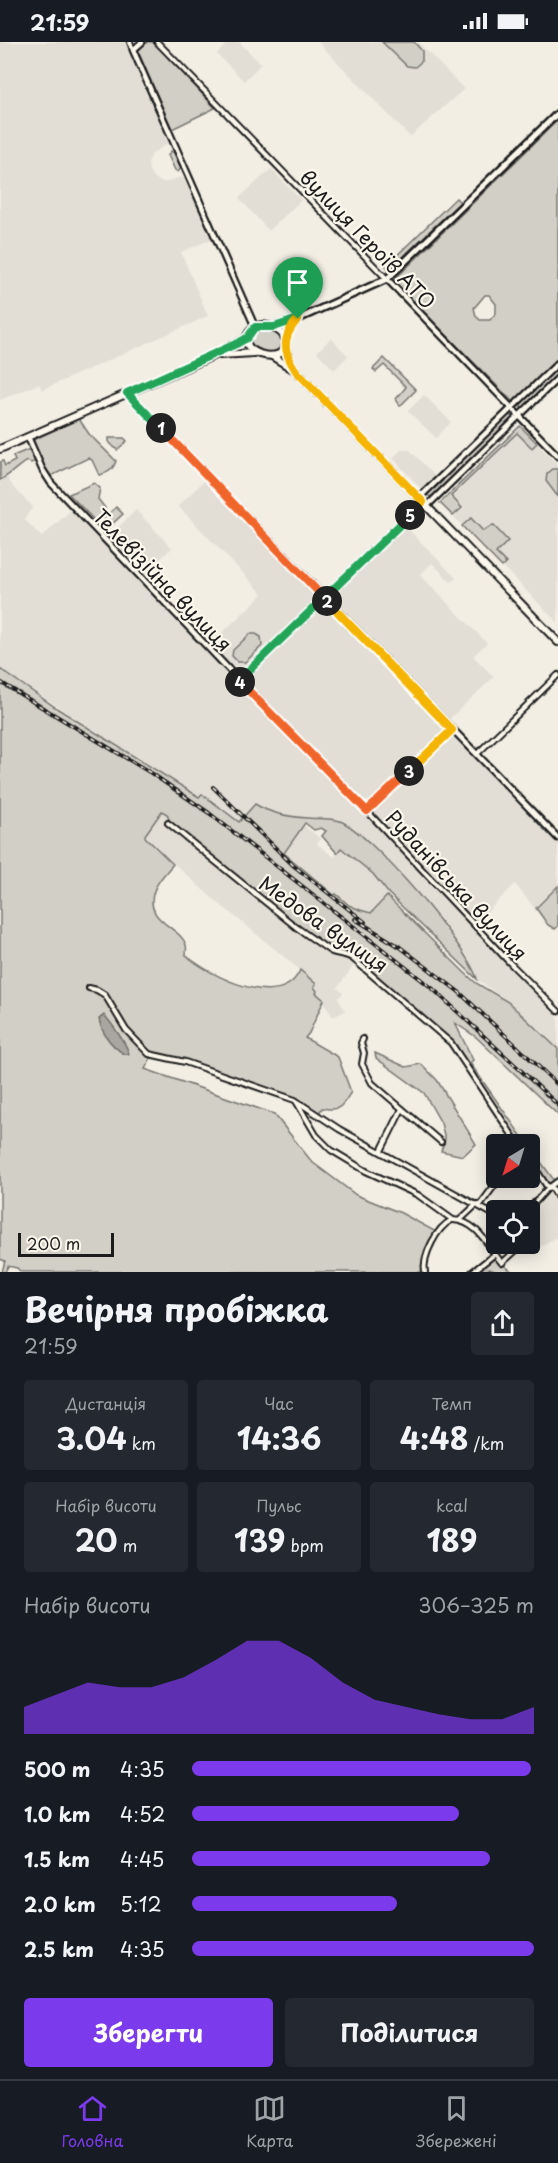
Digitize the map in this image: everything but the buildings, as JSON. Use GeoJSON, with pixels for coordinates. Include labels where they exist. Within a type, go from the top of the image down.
{"type":"FeatureCollection","features":[{"type":"Feature","properties":{"kind":"main road"},"geometry":{"type":"LineString","coordinates":[[0,449],[213,356],[247,338],[255,327],[274,327],[298,319],[387,279],[558,113]]}},
{"type":"Feature","properties":{"kind":"main road"},"geometry":{"type":"LineString","coordinates":[[273,356],[282,352],[288,332],[298,319]]}},
{"type":"Feature","properties":{"kind":"main road"},"geometry":{"type":"LineString","coordinates":[[274,327],[280,330],[286,343],[287,356],[296,371]]}},
{"type":"Feature","properties":{"kind":"main road"},"geometry":{"type":"LineString","coordinates":[[247,338],[249,347],[256,353]]}},
{"type":"Feature","properties":{"kind":"main road"},"geometry":{"type":"LineString","coordinates":[[213,356],[256,353],[273,356],[296,371],[558,642]]}},
{"type":"Feature","properties":{"kind":"street"},"geometry":{"type":"LineString","coordinates":[[130,42],[255,327]]}},
{"type":"Feature","properties":{"kind":"street"},"geometry":{"type":"LineString","coordinates":[[134,50],[142,42]]}},
{"type":"Feature","properties":{"kind":"street","name":"вулиця Героїв АТО"},"geometry":{"type":"LineString","coordinates":[[157,42],[558,456]]}},
{"type":"Feature","properties":{"kind":"street"},"geometry":{"type":"LineString","coordinates":[[423,502],[558,363]]}},
{"type":"Feature","properties":{"kind":"street"},"geometry":{"type":"LineString","coordinates":[[239,680],[423,502],[558,378]]}},
{"type":"Feature","properties":{"kind":"street"},"geometry":{"type":"LineString","coordinates":[[127,393],[558,838]]}},
{"type":"Feature","properties":{"kind":"street","name":"Телевізійна вулиця"},"geometry":{"type":"LineString","coordinates":[[27,436],[47,478],[62,496],[367,811]]}},
{"type":"Feature","properties":{"kind":"street"},"geometry":{"type":"LineString","coordinates":[[477,754],[558,675]]}},
{"type":"Feature","properties":{"kind":"street","name":"Руданівська вулиця"},"geometry":{"type":"LineString","coordinates":[[452,730],[367,811],[558,1011]]}},
{"type":"Feature","properties":{"kind":"street","name":"Медова вулиця"},"geometry":{"type":"LineString","coordinates":[[168,823],[296,927],[335,954],[346,954],[352,958],[451,1043],[511,1134]]}},
{"type":"Feature","properties":{"kind":"street"},"geometry":{"type":"LineString","coordinates":[[89,988],[105,995],[126,1030],[149,1054],[185,1062],[295,1100],[339,1129],[486,1209]]}},
{"type":"Feature","properties":{"kind":"street"},"geometry":{"type":"LineString","coordinates":[[363,1039],[361,1043],[364,1053],[362,1061],[366,1074],[377,1088],[441,1142]]}},
{"type":"Feature","properties":{"kind":"street"},"geometry":{"type":"LineString","coordinates":[[295,1100],[316,1135],[331,1150],[360,1168],[418,1194],[453,1220]]}},
{"type":"Feature","properties":{"kind":"street"},"geometry":{"type":"LineString","coordinates":[[381,1150],[402,1109]]}},
{"type":"Feature","properties":{"kind":"street"},"geometry":{"type":"LineString","coordinates":[[540,1176],[558,1198]]}},
{"type":"Feature","properties":{"kind":"street"},"geometry":{"type":"LineString","coordinates":[[538,1200],[558,1181]]}},
{"type":"Feature","properties":{"kind":"street"},"geometry":{"type":"LineString","coordinates":[[460,1220],[479,1204],[492,1188]]}},
{"type":"Feature","properties":{"kind":"street"},"geometry":{"type":"LineString","coordinates":[[425,1272],[424,1260],[430,1246],[447,1222],[460,1220],[475,1228],[486,1242]]}},
{"type":"Feature","properties":{"kind":"street"},"geometry":{"type":"LineString","coordinates":[[472,1272],[495,1254],[502,1263],[512,1254]]}},
{"type":"Feature","properties":{"kind":"shaded area"},"geometry":{"type":"Polygon","coordinates":[[[0,42],[130,42],[157,102],[168,143],[152,154],[148,163],[149,170],[152,176],[161,182],[180,177],[185,179],[212,239],[181,252],[208,316],[42,390],[39,384],[0,400],[0,42]]]}},
{"type":"Feature","properties":{"kind":"shaded area"},"geometry":{"type":"Polygon","coordinates":[[[147,42],[154,42],[215,108],[172,129],[138,51],[147,42]]]}},
{"type":"Feature","properties":{"kind":"shaded area"},"geometry":{"type":"Polygon","coordinates":[[[228,42],[239,42],[261,64],[244,81],[217,54],[228,42]]]}},
{"type":"Feature","properties":{"kind":"shaded area"},"geometry":{"type":"Polygon","coordinates":[[[318,42],[418,42],[464,89],[410,137],[318,42]]]}},
{"type":"Feature","properties":{"kind":"shaded area"},"geometry":{"type":"Polygon","coordinates":[[[382,42],[414,42],[422,51],[422,61],[415,67],[407,66],[382,42]]]}},
{"type":"Feature","properties":{"kind":"shaded area"},"geometry":{"type":"Polygon","coordinates":[[[558,120],[558,360],[514,403],[394,280],[558,120]],[[485,295],[474,308],[480,320],[490,320],[496,313],[496,304],[489,295],[485,295]]]}},
{"type":"Feature","properties":{"kind":"shaded area"},"geometry":{"type":"Polygon","coordinates":[[[171,151],[181,168],[178,172],[168,155],[171,151]]]}},
{"type":"Feature","properties":{"kind":"shaded area"},"geometry":{"type":"Polygon","coordinates":[[[271,169],[301,200],[269,231],[239,198],[271,169]]]}},
{"type":"Feature","properties":{"kind":"shaded area"},"geometry":{"type":"Polygon","coordinates":[[[456,198],[460,202],[389,270],[386,266],[456,198]]]}},
{"type":"Feature","properties":{"kind":"shaded area"},"geometry":{"type":"Polygon","coordinates":[[[266,327],[281,334],[283,343],[276,352],[260,350],[251,343],[252,334],[266,327]]]}},
{"type":"Feature","properties":{"kind":"shaded area"},"geometry":{"type":"Polygon","coordinates":[[[331,338],[348,356],[334,370],[317,352],[331,338]]]}},
{"type":"Feature","properties":{"kind":"shaded area"},"geometry":{"type":"Polygon","coordinates":[[[384,358],[416,390],[400,406],[396,399],[406,387],[384,365],[376,372],[373,369],[384,358]]]}},
{"type":"Feature","properties":{"kind":"shaded area"},"geometry":{"type":"Polygon","coordinates":[[[558,365],[558,375],[525,407],[520,407],[520,402],[558,365]]]}},
{"type":"Feature","properties":{"kind":"shaded area"},"geometry":{"type":"Polygon","coordinates":[[[424,395],[451,422],[436,438],[408,411],[424,395]]]}},
{"type":"Feature","properties":{"kind":"shaded area"},"geometry":{"type":"Polygon","coordinates":[[[508,415],[512,416],[511,421],[433,497],[428,496],[431,489],[443,481],[443,477],[508,415]]]}},
{"type":"Feature","properties":{"kind":"shaded area"},"geometry":{"type":"Polygon","coordinates":[[[79,419],[89,434],[116,461],[115,464],[110,471],[99,475],[92,460],[88,458],[49,477],[33,440],[79,419]]]}},
{"type":"Feature","properties":{"kind":"shaded area"},"geometry":{"type":"Polygon","coordinates":[[[520,426],[558,465],[558,623],[440,503],[520,426]]]}},
{"type":"Feature","properties":{"kind":"shaded area"},"geometry":{"type":"Polygon","coordinates":[[[520,426],[537,443],[532,448],[517,433],[451,496],[462,508],[453,516],[440,503],[520,426]]]}},
{"type":"Feature","properties":{"kind":"shaded area"},"geometry":{"type":"Polygon","coordinates":[[[109,438],[124,438],[127,441],[117,450],[109,442],[109,438]]]}},
{"type":"Feature","properties":{"kind":"shaded area"},"geometry":{"type":"Polygon","coordinates":[[[30,449],[36,461],[31,463],[27,461],[0,480],[0,462],[3,461],[5,466],[15,461],[13,456],[30,449]]]}},
{"type":"Feature","properties":{"kind":"shaded area"},"geometry":{"type":"Polygon","coordinates":[[[401,450],[410,450],[437,478],[422,490],[393,458],[401,450]]]}},
{"type":"Feature","properties":{"kind":"shaded area"},"geometry":{"type":"Polygon","coordinates":[[[553,469],[558,469],[558,497],[546,481],[547,474],[553,469]]]}},
{"type":"Feature","properties":{"kind":"shaded area"},"geometry":{"type":"Polygon","coordinates":[[[7,477],[13,487],[33,507],[24,519],[42,537],[71,510],[237,680],[207,647],[263,594],[178,506],[208,477],[324,598],[402,523],[456,578],[451,582],[432,563],[420,575],[487,643],[473,656],[494,677],[445,723],[558,838],[558,930],[548,925],[515,884],[477,922],[240,679],[558,1011],[558,1049],[508,1002],[477,979],[468,958],[436,916],[357,831],[336,820],[305,818],[265,810],[255,804],[239,823],[202,794],[199,797],[169,779],[0,669],[0,480],[7,477]]]}},
{"type":"Feature","properties":{"kind":"shaded area"},"geometry":{"type":"Polygon","coordinates":[[[94,483],[100,488],[98,499],[105,508],[95,521],[69,494],[94,483]]]}},
{"type":"Feature","properties":{"kind":"shaded area"},"geometry":{"type":"Polygon","coordinates":[[[116,507],[123,514],[108,528],[101,521],[116,507]]]}},
{"type":"Feature","properties":{"kind":"shaded area"},"geometry":{"type":"Polygon","coordinates":[[[136,510],[172,548],[141,577],[105,540],[136,510]]]}},
{"type":"Feature","properties":{"kind":"shaded area"},"geometry":{"type":"Polygon","coordinates":[[[471,518],[483,531],[493,525],[508,541],[496,553],[506,563],[502,567],[462,526],[471,518]]]}},
{"type":"Feature","properties":{"kind":"shaded area"},"geometry":{"type":"Polygon","coordinates":[[[250,634],[261,637],[262,646],[245,662],[238,662],[232,656],[233,650],[250,634]]]}},
{"type":"Feature","properties":{"kind":"shaded area"},"geometry":{"type":"Polygon","coordinates":[[[0,669],[58,709],[199,797],[202,794],[239,822],[255,804],[287,816],[340,821],[354,830],[373,846],[417,892],[456,942],[477,979],[389,894],[373,874],[341,848],[337,853],[322,836],[326,831],[321,828],[314,830],[305,823],[284,853],[334,895],[336,894],[349,905],[360,910],[371,913],[387,896],[476,983],[508,1002],[558,1049],[558,1115],[476,1037],[455,1023],[473,1060],[470,1063],[520,1134],[512,1134],[452,1042],[353,957],[330,950],[171,825],[167,814],[162,811],[145,835],[173,864],[154,891],[152,901],[158,917],[182,938],[186,946],[186,955],[227,980],[244,986],[278,989],[291,983],[300,970],[316,984],[314,987],[316,993],[324,1000],[305,1038],[338,1057],[351,1092],[340,1107],[322,1108],[319,1113],[295,1099],[185,1060],[153,1054],[145,1069],[274,1114],[312,1162],[356,1195],[401,1213],[438,1233],[424,1260],[425,1272],[21,1272],[17,1268],[8,1266],[5,1272],[2,1272],[5,1261],[0,1259],[0,669]]]}},
{"type":"Feature","properties":{"kind":"shaded area"},"geometry":{"type":"Polygon","coordinates":[[[162,811],[167,814],[171,825],[330,950],[356,960],[337,988],[343,993],[338,998],[345,1011],[333,1017],[323,1002],[324,1000],[313,987],[316,983],[211,897],[145,837],[162,811]]]}},
{"type":"Feature","properties":{"kind":"shaded area"},"geometry":{"type":"Polygon","coordinates":[[[303,825],[321,839],[317,844],[334,857],[341,848],[373,874],[390,893],[371,913],[360,910],[336,894],[334,895],[284,853],[303,825]]]}},
{"type":"Feature","properties":{"kind":"shaded area"},"geometry":{"type":"Polygon","coordinates":[[[558,886],[558,926],[555,929],[548,925],[536,908],[558,886]]]}},
{"type":"Feature","properties":{"kind":"shaded area"},"geometry":{"type":"Polygon","coordinates":[[[104,1015],[129,1054],[120,1051],[105,1035],[99,1019],[104,1015]]]}},
{"type":"Feature","properties":{"kind":"shaded area"},"geometry":{"type":"Polygon","coordinates":[[[375,1053],[406,1067],[421,1064],[437,1080],[476,1144],[463,1156],[441,1151],[445,1139],[441,1123],[424,1093],[376,1058],[375,1053]]]}},
{"type":"Feature","properties":{"kind":"shaded area"},"geometry":{"type":"Polygon","coordinates":[[[540,1161],[554,1180],[549,1184],[545,1183],[540,1175],[540,1161]]]}},
{"type":"Feature","properties":{"kind":"shaded area"},"geometry":{"type":"Polygon","coordinates":[[[547,1191],[551,1191],[558,1204],[558,1236],[540,1247],[540,1200],[547,1191]]]}},
{"type":"Feature","properties":{"kind":"shaded area"},"geometry":{"type":"Polygon","coordinates":[[[494,1255],[513,1272],[497,1272],[490,1269],[472,1272],[494,1255]]]}},
{"type":"Feature","properties":{"kind":"tram line"},"geometry":{"type":"LineString","coordinates":[[481,1272],[494,1272]]}},
{"type":"Feature","properties":{"kind":"railway"},"geometry":{"type":"LineString","coordinates":[[0,682],[151,773],[209,813],[432,988],[558,1105]]}},
{"type":"Feature","properties":{"kind":"railway"},"geometry":{"type":"LineString","coordinates":[[213,787],[294,866],[365,922]]}},
{"type":"Feature","properties":{"kind":"railway"},"geometry":{"type":"LineString","coordinates":[[355,919],[400,947],[459,992],[558,1085]]}},
{"type":"Feature","properties":{"kind":"route"},"geometry":{"type":"LineString","coordinates":[[298,319],[274,327],[262,325],[255,327],[247,338],[213,356],[127,393],[324,598],[452,730],[367,811],[239,680],[324,598],[337,586],[423,502],[296,371],[287,356],[286,339],[288,332],[298,319]]}}]}
